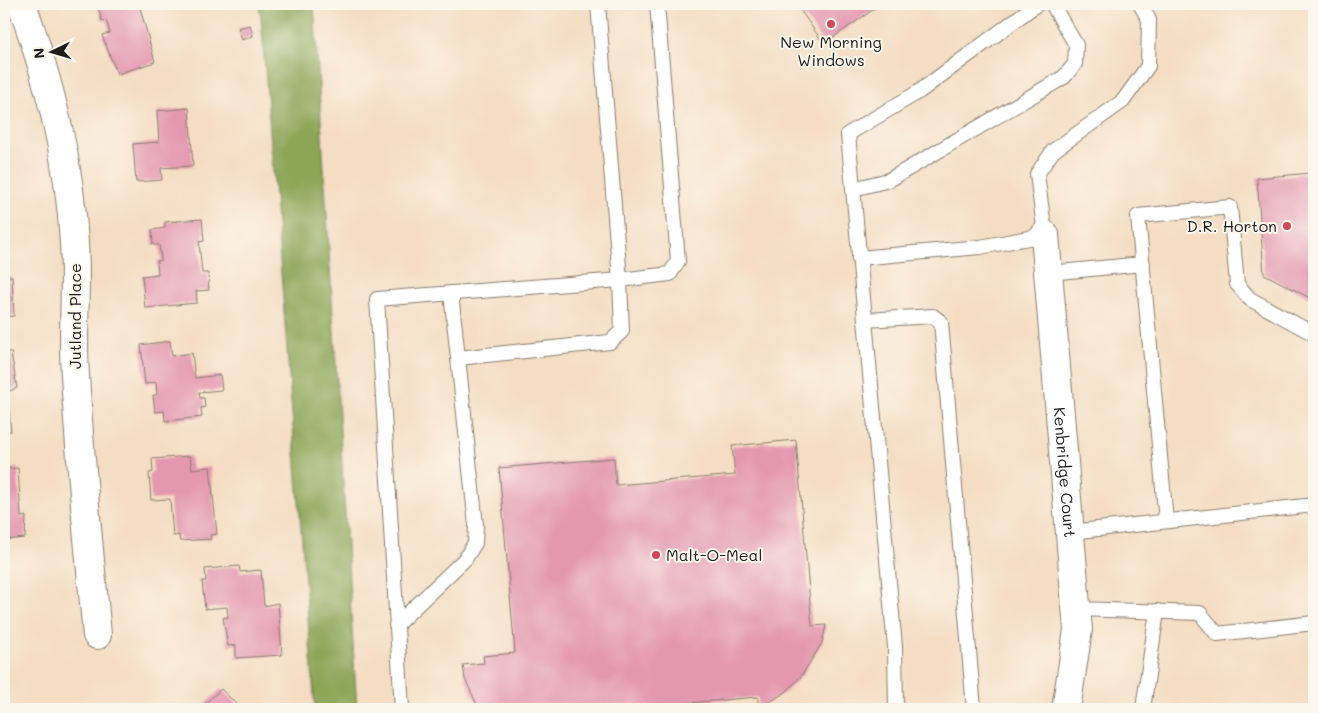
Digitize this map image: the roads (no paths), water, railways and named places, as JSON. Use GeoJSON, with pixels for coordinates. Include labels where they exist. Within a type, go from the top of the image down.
{"type":"FeatureCollection","features":[{"type":"Feature","properties":{"kind":"street","name":"Jutland Place"},"geometry":{"type":"LineString","coordinates":[[22,4],[54,106],[65,159],[72,212],[75,272],[75,375],[97,635]]}},
{"type":"Feature","properties":{"kind":"street","name":"Kenbridge Court"},"geometry":{"type":"LineString","coordinates":[[1045,235],[1078,630],[1066,709]]}},
{"type":"Feature","properties":{"kind":"lane"},"geometry":{"type":"LineString","coordinates":[[458,358],[610,342],[622,331],[620,280],[598,4]]}},
{"type":"Feature","properties":{"kind":"lane"},"geometry":{"type":"LineString","coordinates":[[402,709],[377,299],[620,280],[670,274],[678,261],[657,4]]}},
{"type":"Feature","properties":{"kind":"lane"},"geometry":{"type":"LineString","coordinates":[[896,709],[895,647],[848,134],[920,91],[1037,4]]}},
{"type":"Feature","properties":{"kind":"lane"},"geometry":{"type":"LineString","coordinates":[[853,189],[889,180],[1064,77],[1075,64],[1076,45],[1052,4]]}},
{"type":"Feature","properties":{"kind":"lane"},"geometry":{"type":"LineString","coordinates":[[859,258],[980,247],[1045,235],[1037,174],[1053,151],[1123,101],[1148,66],[1149,20],[1140,4]]}},
{"type":"Feature","properties":{"kind":"lane"},"geometry":{"type":"LineString","coordinates":[[1166,521],[1138,216],[1230,207],[1237,284],[1250,298],[1314,334]]}},
{"type":"Feature","properties":{"kind":"lane"},"geometry":{"type":"LineString","coordinates":[[1049,273],[1143,264]]}},
{"type":"Feature","properties":{"kind":"lane"},"geometry":{"type":"LineString","coordinates":[[396,626],[465,559],[475,543],[476,525],[451,293]]}},
{"type":"Feature","properties":{"kind":"lane"},"geometry":{"type":"LineString","coordinates":[[865,320],[933,316],[941,322],[974,709]]}},
{"type":"Feature","properties":{"kind":"lane"},"geometry":{"type":"LineString","coordinates":[[1071,532],[1314,505]]}},
{"type":"Feature","properties":{"kind":"lane"},"geometry":{"type":"LineString","coordinates":[[1077,609],[1200,613],[1217,634],[1314,623]]}},
{"type":"Feature","properties":{"kind":"lane"},"geometry":{"type":"LineString","coordinates":[[1143,709],[1158,611]]}},
{"type":"Feature","properties":{"kind":"place","name":"New Morning Windows"},"geometry":{"type":"Point","coordinates":[831,24]}},
{"type":"Feature","properties":{"kind":"place","name":"D.R. Horton"},"geometry":{"type":"Point","coordinates":[1287,226]}},
{"type":"Feature","properties":{"kind":"place","name":"Malt-O-Meal"},"geometry":{"type":"Point","coordinates":[656,555]}}]}
